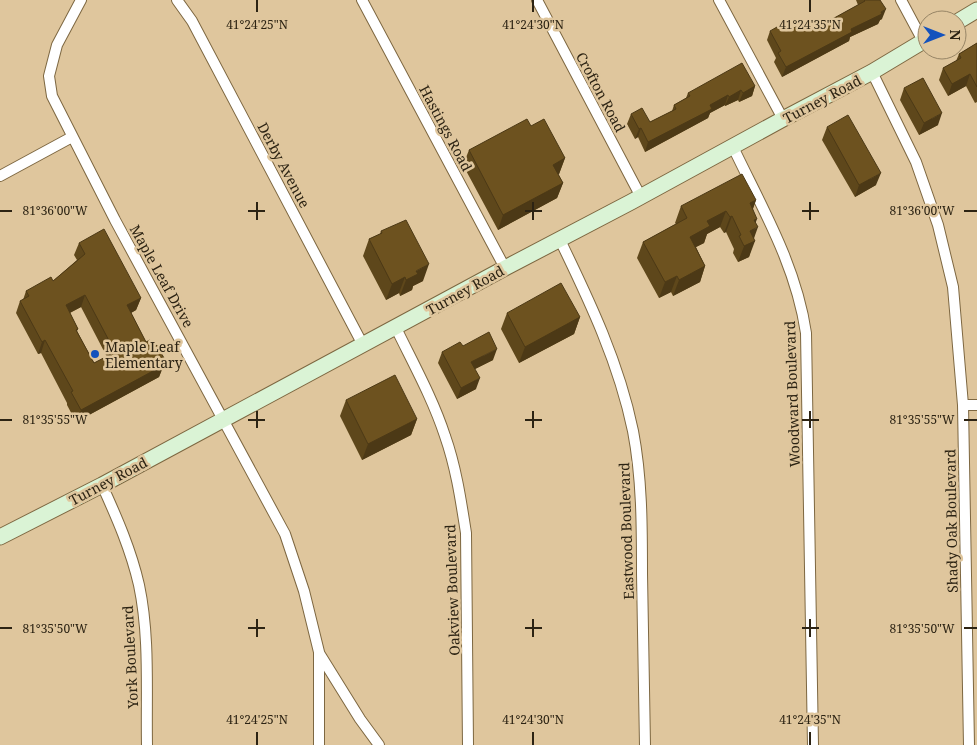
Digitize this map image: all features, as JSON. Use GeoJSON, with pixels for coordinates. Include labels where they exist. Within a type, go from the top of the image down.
{"type":"FeatureCollection","features":[{"type":"Feature","properties":{"kind":"main road","name":"Turney Road"},"geometry":{"type":"LineString","coordinates":[[0,537],[102,485],[641,197],[872,72],[917,45]]}},
{"type":"Feature","properties":{"kind":"street","name":"Maple Leaf Drive"},"geometry":{"type":"LineString","coordinates":[[81,0],[57,45],[49,76],[52,96],[72,137],[285,534],[306,599],[319,652],[318,745]]}},
{"type":"Feature","properties":{"kind":"street","name":"Derby Avenue"},"geometry":{"type":"LineString","coordinates":[[177,0],[192,21],[363,345]]}},
{"type":"Feature","properties":{"kind":"street","name":"Hastings Road"},"geometry":{"type":"LineString","coordinates":[[362,0],[505,268]]}},
{"type":"Feature","properties":{"kind":"street","name":"Crofton Road"},"geometry":{"type":"LineString","coordinates":[[537,0],[641,197]]}},
{"type":"Feature","properties":{"kind":"street"},"geometry":{"type":"LineString","coordinates":[[719,0],[783,119]]}},
{"type":"Feature","properties":{"kind":"street"},"geometry":{"type":"LineString","coordinates":[[901,0],[917,27]]}},
{"type":"Feature","properties":{"kind":"street","name":"Shady Oak Boulevard"},"geometry":{"type":"LineString","coordinates":[[872,72],[916,162],[938,225],[953,287],[963,405],[969,745]]}},
{"type":"Feature","properties":{"kind":"street"},"geometry":{"type":"LineString","coordinates":[[0,176],[72,137]]}},
{"type":"Feature","properties":{"kind":"street","name":"Woodward Boulevard"},"geometry":{"type":"LineString","coordinates":[[733,147],[769,219],[786,260],[802,308],[806,333],[813,745]]}},
{"type":"Feature","properties":{"kind":"street","name":"Eastwood Boulevard"},"geometry":{"type":"LineString","coordinates":[[560,240],[594,311],[610,350],[628,409],[636,448],[641,501],[645,745]]}},
{"type":"Feature","properties":{"kind":"street","name":"Oakview Boulevard"},"geometry":{"type":"LineString","coordinates":[[396,328],[446,437],[462,507],[466,533],[468,745]]}},
{"type":"Feature","properties":{"kind":"street"},"geometry":{"type":"LineString","coordinates":[[963,405],[977,405]]}},
{"type":"Feature","properties":{"kind":"street","name":"York Boulevard"},"geometry":{"type":"LineString","coordinates":[[102,485],[125,537],[139,587],[146,635],[147,745]]}},
{"type":"Feature","properties":{"kind":"street"},"geometry":{"type":"LineString","coordinates":[[319,652],[360,719],[379,745]]}},
{"type":"Feature","properties":{"kind":"building"},"geometry":{"type":"Polygon","coordinates":[[[864,0],[880,0],[886,9],[881,12],[882,14],[851,29],[852,32],[786,67],[778,53],[781,51],[770,31],[784,23],[788,31],[811,19],[816,28],[864,0]]]}},
{"type":"Feature","properties":{"kind":"building"},"geometry":{"type":"Polygon","coordinates":[[[977,43],[977,87],[970,74],[952,84],[943,68],[957,60],[967,60],[967,49],[977,43]]]}},
{"type":"Feature","properties":{"kind":"building"},"geometry":{"type":"Polygon","coordinates":[[[742,63],[755,86],[743,93],[741,90],[729,97],[728,95],[710,105],[712,109],[648,142],[631,114],[642,108],[650,122],[676,109],[674,105],[690,96],[688,93],[742,63]]]}},
{"type":"Feature","properties":{"kind":"building"},"geometry":{"type":"Polygon","coordinates":[[[923,78],[942,113],[924,123],[904,88],[923,78]]]}},
{"type":"Feature","properties":{"kind":"building"},"geometry":{"type":"Polygon","coordinates":[[[848,115],[881,173],[859,185],[827,127],[848,115]]]}},
{"type":"Feature","properties":{"kind":"building"},"geometry":{"type":"Polygon","coordinates":[[[527,119],[531,126],[544,119],[565,158],[553,165],[563,183],[503,215],[469,150],[527,119]]]}},
{"type":"Feature","properties":{"kind":"building"},"geometry":{"type":"Polygon","coordinates":[[[742,174],[756,200],[750,203],[757,219],[754,220],[758,227],[750,231],[755,241],[744,246],[732,216],[730,217],[726,211],[707,221],[710,226],[690,237],[705,266],[679,280],[677,276],[665,282],[643,242],[687,218],[681,206],[742,174]]]}},
{"type":"Feature","properties":{"kind":"building"},"geometry":{"type":"Polygon","coordinates":[[[406,220],[429,264],[416,271],[418,274],[406,280],[405,277],[392,284],[369,239],[382,233],[381,231],[406,220]]]}},
{"type":"Feature","properties":{"kind":"building"},"geometry":{"type":"Polygon","coordinates":[[[104,229],[141,298],[127,305],[146,342],[150,340],[154,347],[157,345],[165,360],[162,361],[164,365],[81,410],[71,392],[73,391],[45,340],[42,342],[20,301],[29,296],[26,291],[51,277],[53,281],[85,254],[79,243],[104,229]],[[85,295],[66,305],[78,329],[76,330],[94,363],[115,352],[85,295]]]}},
{"type":"Feature","properties":{"kind":"building"},"geometry":{"type":"Polygon","coordinates":[[[561,283],[580,317],[525,347],[507,313],[561,283]]]}},
{"type":"Feature","properties":{"kind":"building"},"geometry":{"type":"Polygon","coordinates":[[[489,332],[497,349],[471,362],[480,378],[461,388],[442,352],[460,342],[463,346],[489,332]]]}},
{"type":"Feature","properties":{"kind":"building"},"geometry":{"type":"Polygon","coordinates":[[[395,375],[417,419],[368,444],[346,400],[395,375]]]}},
{"type":"Feature","properties":{"kind":"place","name":"Maple Leaf Elementary"},"geometry":{"type":"Point","coordinates":[95,354]}}]}
